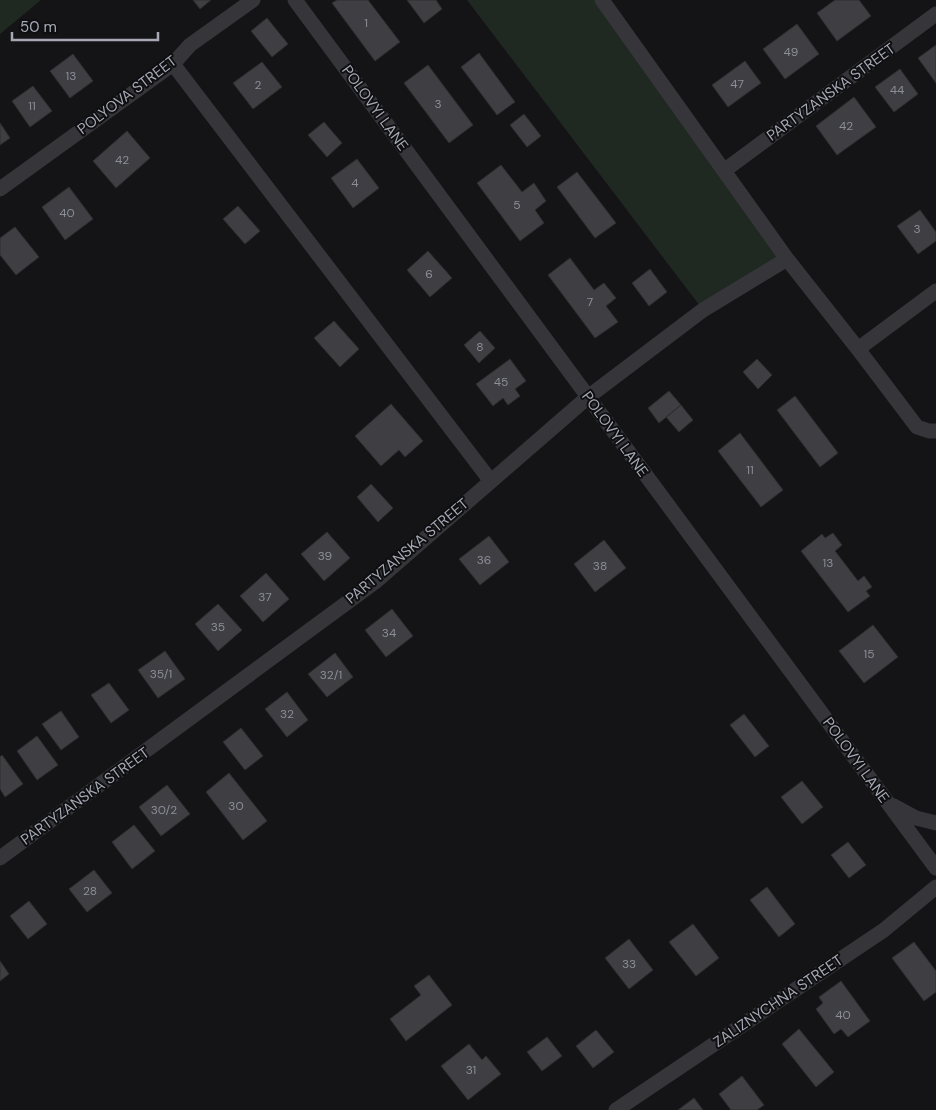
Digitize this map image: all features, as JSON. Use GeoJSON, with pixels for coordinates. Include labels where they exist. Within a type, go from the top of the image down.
{"type":"FeatureCollection","features":[{"type":"Feature","properties":{"kind":"street","name":"POLYOVA STREET"},"geometry":{"type":"LineString","coordinates":[[0,189],[173,64],[190,45],[253,0]]}},
{"type":"Feature","properties":{"kind":"street","name":"POLOVYI LANE"},"geometry":{"type":"LineString","coordinates":[[295,0],[936,868]]}},
{"type":"Feature","properties":{"kind":"street"},"geometry":{"type":"LineString","coordinates":[[602,0],[787,259],[917,426],[929,431],[936,431]]}},
{"type":"Feature","properties":{"kind":"street","name":"PARTYZANSKA STREET"},"geometry":{"type":"LineString","coordinates":[[725,170],[936,14]]}},
{"type":"Feature","properties":{"kind":"street"},"geometry":{"type":"LineString","coordinates":[[173,64],[490,480]]}},
{"type":"Feature","properties":{"kind":"street","name":"PARTYZANSKA STREET"},"geometry":{"type":"LineString","coordinates":[[0,858],[375,582],[490,480],[588,397],[703,310],[787,259]]}},
{"type":"Feature","properties":{"kind":"street"},"geometry":{"type":"LineString","coordinates":[[858,349],[936,291]]}},
{"type":"Feature","properties":{"kind":"street"},"geometry":{"type":"LineString","coordinates":[[888,803],[916,818],[936,823]]}},
{"type":"Feature","properties":{"kind":"street","name":"ZALIZNYCHNA STREET"},"geometry":{"type":"LineString","coordinates":[[616,1110],[884,930],[936,887]]}},
{"type":"Feature","properties":{"kind":"shaded area"},"geometry":{"type":"Polygon","coordinates":[[[0,0],[41,0],[0,34],[0,0]]]}},
{"type":"Feature","properties":{"kind":"shaded area"},"geometry":{"type":"Polygon","coordinates":[[[467,0],[602,0],[787,259],[703,310],[467,0]]]}},
{"type":"Feature","properties":{"kind":"building"},"geometry":{"type":"Polygon","coordinates":[[[193,0],[211,0],[200,9],[193,0]]]}},
{"type":"Feature","properties":{"kind":"building"},"geometry":{"type":"Polygon","coordinates":[[[337,0],[368,0],[400,42],[375,61],[332,3],[337,0]]]}},
{"type":"Feature","properties":{"kind":"building"},"geometry":{"type":"Polygon","coordinates":[[[407,0],[436,0],[442,9],[424,23],[407,0]]]}},
{"type":"Feature","properties":{"kind":"building"},"geometry":{"type":"Polygon","coordinates":[[[835,0],[859,0],[871,16],[837,41],[817,13],[835,0]]]}},
{"type":"Feature","properties":{"kind":"building"},"geometry":{"type":"Polygon","coordinates":[[[267,18],[288,44],[272,57],[251,31],[267,18]]]}},
{"type":"Feature","properties":{"kind":"building"},"geometry":{"type":"Polygon","coordinates":[[[797,24],[819,54],[785,79],[763,49],[797,24]]]}},
{"type":"Feature","properties":{"kind":"building"},"geometry":{"type":"Polygon","coordinates":[[[936,45],[936,83],[918,58],[936,45]]]}},
{"type":"Feature","properties":{"kind":"building"},"geometry":{"type":"Polygon","coordinates":[[[479,53],[515,102],[497,115],[461,67],[479,53]]]}},
{"type":"Feature","properties":{"kind":"building"},"geometry":{"type":"Polygon","coordinates":[[[73,54],[93,81],[70,98],[50,71],[73,54]]]}},
{"type":"Feature","properties":{"kind":"building"},"geometry":{"type":"Polygon","coordinates":[[[745,61],[761,83],[728,107],[712,85],[745,61]]]}},
{"type":"Feature","properties":{"kind":"building"},"geometry":{"type":"Polygon","coordinates":[[[262,62],[282,87],[253,109],[233,83],[262,62]]]}},
{"type":"Feature","properties":{"kind":"building"},"geometry":{"type":"Polygon","coordinates":[[[428,65],[473,125],[449,143],[404,83],[428,65]]]}},
{"type":"Feature","properties":{"kind":"building"},"geometry":{"type":"Polygon","coordinates":[[[900,69],[918,94],[894,112],[875,87],[900,69]]]}},
{"type":"Feature","properties":{"kind":"building"},"geometry":{"type":"Polygon","coordinates":[[[33,86],[52,111],[30,127],[12,101],[33,86]]]}},
{"type":"Feature","properties":{"kind":"building"},"geometry":{"type":"Polygon","coordinates":[[[854,97],[876,127],[837,155],[816,126],[854,97]]]}},
{"type":"Feature","properties":{"kind":"building"},"geometry":{"type":"Polygon","coordinates":[[[524,114],[541,136],[527,147],[510,125],[524,114]]]}},
{"type":"Feature","properties":{"kind":"building"},"geometry":{"type":"Polygon","coordinates":[[[324,122],[342,143],[327,157],[308,135],[324,122]]]}},
{"type":"Feature","properties":{"kind":"building"},"geometry":{"type":"Polygon","coordinates":[[[0,123],[10,138],[0,145],[0,123]]]}},
{"type":"Feature","properties":{"kind":"building"},"geometry":{"type":"Polygon","coordinates":[[[127,131],[150,158],[116,188],[93,161],[127,131]]]}},
{"type":"Feature","properties":{"kind":"building"},"geometry":{"type":"Polygon","coordinates":[[[357,159],[379,188],[353,208],[331,178],[357,159]]]}},
{"type":"Feature","properties":{"kind":"building"},"geometry":{"type":"Polygon","coordinates":[[[501,165],[522,192],[534,183],[546,201],[535,210],[544,223],[520,241],[477,183],[501,165]]]}},
{"type":"Feature","properties":{"kind":"building"},"geometry":{"type":"Polygon","coordinates":[[[577,172],[616,223],[595,238],[557,187],[577,172]]]}},
{"type":"Feature","properties":{"kind":"building"},"geometry":{"type":"Polygon","coordinates":[[[69,187],[93,219],[65,240],[42,207],[69,187]]]}},
{"type":"Feature","properties":{"kind":"building"},"geometry":{"type":"Polygon","coordinates":[[[238,206],[260,231],[245,244],[223,219],[238,206]]]}},
{"type":"Feature","properties":{"kind":"building"},"geometry":{"type":"Polygon","coordinates":[[[920,210],[936,232],[936,241],[918,254],[897,226],[920,210]]]}},
{"type":"Feature","properties":{"kind":"building"},"geometry":{"type":"Polygon","coordinates":[[[15,227],[39,257],[16,275],[0,255],[0,238],[15,227]]]}},
{"type":"Feature","properties":{"kind":"building"},"geometry":{"type":"Polygon","coordinates":[[[428,251],[452,278],[430,297],[407,270],[428,251]]]}},
{"type":"Feature","properties":{"kind":"building"},"geometry":{"type":"Polygon","coordinates":[[[570,258],[594,290],[604,283],[616,298],[606,306],[618,322],[595,338],[548,275],[570,258]]]}},
{"type":"Feature","properties":{"kind":"building"},"geometry":{"type":"Polygon","coordinates":[[[650,269],[667,292],[649,306],[632,283],[650,269]]]}},
{"type":"Feature","properties":{"kind":"building"},"geometry":{"type":"Polygon","coordinates":[[[334,321],[359,349],[340,367],[314,338],[334,321]]]}},
{"type":"Feature","properties":{"kind":"building"},"geometry":{"type":"Polygon","coordinates":[[[480,331],[495,348],[479,363],[464,345],[480,331]]]}},
{"type":"Feature","properties":{"kind":"building"},"geometry":{"type":"Polygon","coordinates":[[[510,359],[526,381],[515,389],[520,396],[508,405],[503,398],[493,406],[476,384],[510,359]]]}},
{"type":"Feature","properties":{"kind":"building"},"geometry":{"type":"Polygon","coordinates":[[[757,359],[772,375],[758,389],[743,372],[757,359]]]}},
{"type":"Feature","properties":{"kind":"building"},"geometry":{"type":"Polygon","coordinates":[[[669,391],[681,405],[659,423],[648,408],[669,391]]]}},
{"type":"Feature","properties":{"kind":"building"},"geometry":{"type":"Polygon","coordinates":[[[795,396],[838,453],[820,467],[777,410],[795,396]]]}},
{"type":"Feature","properties":{"kind":"building"},"geometry":{"type":"Polygon","coordinates":[[[391,404],[423,441],[405,457],[399,450],[381,466],[355,436],[391,404]]]}},
{"type":"Feature","properties":{"kind":"building"},"geometry":{"type":"Polygon","coordinates":[[[681,405],[693,420],[679,432],[666,417],[681,405]]]}},
{"type":"Feature","properties":{"kind":"building"},"geometry":{"type":"Polygon","coordinates":[[[740,433],[783,490],[761,507],[718,451],[740,433]]]}},
{"type":"Feature","properties":{"kind":"building"},"geometry":{"type":"Polygon","coordinates":[[[371,484],[393,508],[378,522],[357,497],[371,484]]]}},
{"type":"Feature","properties":{"kind":"building"},"geometry":{"type":"Polygon","coordinates":[[[327,532],[350,558],[324,581],[301,554],[327,532]]]}},
{"type":"Feature","properties":{"kind":"building"},"geometry":{"type":"Polygon","coordinates":[[[833,533],[842,545],[835,551],[858,581],[864,576],[872,587],[866,591],[870,596],[848,612],[801,551],[822,534],[825,538],[833,533]]]}},
{"type":"Feature","properties":{"kind":"building"},"geometry":{"type":"Polygon","coordinates":[[[489,536],[509,562],[480,585],[459,559],[489,536]]]}},
{"type":"Feature","properties":{"kind":"building"},"geometry":{"type":"Polygon","coordinates":[[[604,540],[626,568],[595,592],[574,564],[604,540]]]}},
{"type":"Feature","properties":{"kind":"building"},"geometry":{"type":"Polygon","coordinates":[[[266,573],[289,599],[263,622],[240,596],[266,573]]]}},
{"type":"Feature","properties":{"kind":"building"},"geometry":{"type":"Polygon","coordinates":[[[218,604],[242,630],[218,651],[195,624],[218,604]]]}},
{"type":"Feature","properties":{"kind":"building"},"geometry":{"type":"Polygon","coordinates":[[[392,609],[413,636],[386,657],[365,630],[392,609]]]}},
{"type":"Feature","properties":{"kind":"building"},"geometry":{"type":"Polygon","coordinates":[[[873,625],[898,657],[864,683],[839,651],[873,625]]]}},
{"type":"Feature","properties":{"kind":"building"},"geometry":{"type":"Polygon","coordinates":[[[165,651],[185,679],[158,698],[138,670],[165,651]]]}},
{"type":"Feature","properties":{"kind":"building"},"geometry":{"type":"Polygon","coordinates":[[[335,653],[353,677],[327,697],[308,674],[335,653]]]}},
{"type":"Feature","properties":{"kind":"building"},"geometry":{"type":"Polygon","coordinates":[[[109,683],[129,710],[111,723],[91,695],[109,683]]]}},
{"type":"Feature","properties":{"kind":"building"},"geometry":{"type":"Polygon","coordinates":[[[287,692],[308,720],[287,737],[265,709],[287,692]]]}},
{"type":"Feature","properties":{"kind":"building"},"geometry":{"type":"Polygon","coordinates":[[[61,711],[79,737],[61,750],[42,724],[61,711]]]}},
{"type":"Feature","properties":{"kind":"building"},"geometry":{"type":"Polygon","coordinates":[[[744,714],[769,746],[755,757],[730,725],[744,714]]]}},
{"type":"Feature","properties":{"kind":"building"},"geometry":{"type":"Polygon","coordinates":[[[241,728],[263,756],[245,770],[223,742],[241,728]]]}},
{"type":"Feature","properties":{"kind":"building"},"geometry":{"type":"Polygon","coordinates":[[[37,736],[58,765],[37,780],[17,751],[37,736]]]}},
{"type":"Feature","properties":{"kind":"building"},"geometry":{"type":"Polygon","coordinates":[[[2,755],[23,784],[5,797],[0,789],[0,757],[2,755]]]}},
{"type":"Feature","properties":{"kind":"building"},"geometry":{"type":"Polygon","coordinates":[[[229,773],[267,821],[243,840],[206,792],[229,773]]]}},
{"type":"Feature","properties":{"kind":"building"},"geometry":{"type":"Polygon","coordinates":[[[802,781],[823,807],[802,824],[781,797],[802,781]]]}},
{"type":"Feature","properties":{"kind":"building"},"geometry":{"type":"Polygon","coordinates":[[[167,785],[190,814],[161,836],[139,807],[167,785]]]}},
{"type":"Feature","properties":{"kind":"building"},"geometry":{"type":"Polygon","coordinates":[[[134,825],[155,851],[132,869],[112,842],[134,825]]]}},
{"type":"Feature","properties":{"kind":"building"},"geometry":{"type":"Polygon","coordinates":[[[848,842],[866,865],[849,878],[831,855],[848,842]]]}},
{"type":"Feature","properties":{"kind":"building"},"geometry":{"type":"Polygon","coordinates":[[[94,870],[112,893],[87,912],[69,889],[94,870]]]}},
{"type":"Feature","properties":{"kind":"building"},"geometry":{"type":"Polygon","coordinates":[[[767,887],[795,924],[779,937],[750,900],[767,887]]]}},
{"type":"Feature","properties":{"kind":"building"},"geometry":{"type":"Polygon","coordinates":[[[29,901],[47,924],[28,939],[10,916],[29,901]]]}},
{"type":"Feature","properties":{"kind":"building"},"geometry":{"type":"Polygon","coordinates":[[[693,924],[719,958],[696,976],[669,942],[693,924]]]}},
{"type":"Feature","properties":{"kind":"building"},"geometry":{"type":"Polygon","coordinates":[[[629,939],[653,970],[629,989],[605,958],[629,939]]]}},
{"type":"Feature","properties":{"kind":"building"},"geometry":{"type":"Polygon","coordinates":[[[914,942],[936,971],[936,992],[924,1001],[892,958],[914,942]]]}},
{"type":"Feature","properties":{"kind":"building"},"geometry":{"type":"Polygon","coordinates":[[[0,961],[9,974],[0,981],[0,961]]]}},
{"type":"Feature","properties":{"kind":"building"},"geometry":{"type":"Polygon","coordinates":[[[429,975],[452,1005],[406,1041],[390,1019],[421,995],[414,986],[429,975]]]}},
{"type":"Feature","properties":{"kind":"building"},"geometry":{"type":"Polygon","coordinates":[[[841,981],[870,1021],[848,1037],[841,1029],[834,1034],[816,1009],[823,1003],[819,997],[841,981]]]}},
{"type":"Feature","properties":{"kind":"building"},"geometry":{"type":"Polygon","coordinates":[[[799,1029],[834,1072],[816,1087],[782,1044],[799,1029]]]}},
{"type":"Feature","properties":{"kind":"building"},"geometry":{"type":"Polygon","coordinates":[[[596,1030],[614,1052],[593,1068],[576,1046],[596,1030]]]}},
{"type":"Feature","properties":{"kind":"building"},"geometry":{"type":"Polygon","coordinates":[[[547,1037],[562,1056],[542,1071],[527,1052],[547,1037]]]}},
{"type":"Feature","properties":{"kind":"building"},"geometry":{"type":"Polygon","coordinates":[[[469,1044],[482,1060],[486,1056],[501,1074],[468,1100],[441,1066],[469,1044]]]}},
{"type":"Feature","properties":{"kind":"building"},"geometry":{"type":"Polygon","coordinates":[[[742,1076],[764,1105],[757,1110],[731,1110],[719,1094],[742,1076]]]}},
{"type":"Feature","properties":{"kind":"building"},"geometry":{"type":"Polygon","coordinates":[[[694,1098],[703,1110],[678,1110],[694,1098]]]}}]}
